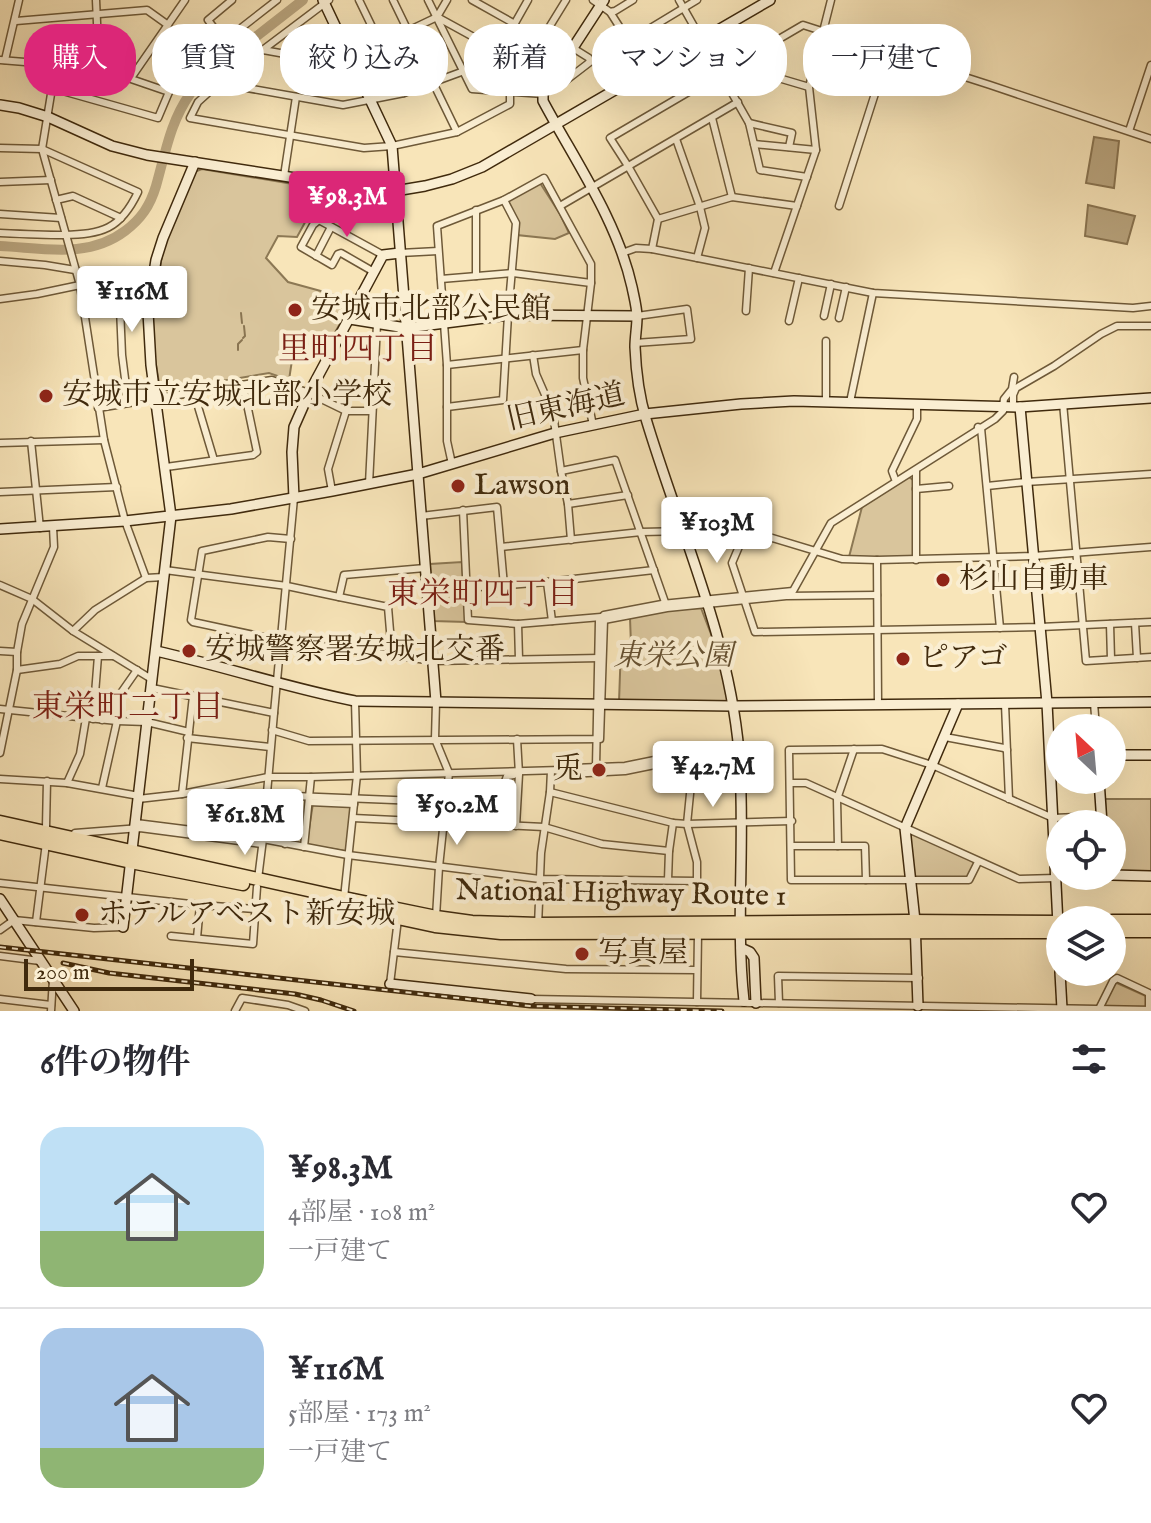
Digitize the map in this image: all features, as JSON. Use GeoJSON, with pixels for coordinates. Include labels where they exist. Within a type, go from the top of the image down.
{"type":"FeatureCollection","features":[{"type":"Feature","properties":{"kind":"highway","name":"National Highway Route 1"},"geometry":{"type":"LineString","coordinates":[[0,822],[46,838]]}},
{"type":"Feature","properties":{"kind":"highway","name":"National Highway Route 1"},"geometry":{"type":"LineString","coordinates":[[0,833],[46,838],[257,883],[472,922],[537,929],[698,933],[741,928]]}},
{"type":"Feature","properties":{"kind":"highway","name":"National Highway Route 1"},"geometry":{"type":"LineString","coordinates":[[257,883],[398,919],[456,929],[1046,927]]}},
{"type":"Feature","properties":{"kind":"highway"},"geometry":{"type":"LineString","coordinates":[[1126,921],[1151,921]]}},
{"type":"Feature","properties":{"kind":"highway"},"geometry":{"type":"LineString","coordinates":[[1126,931],[1151,931]]}},
{"type":"Feature","properties":{"kind":"street"},"geometry":{"type":"LineString","coordinates":[[19,0],[16,21],[2,60],[24,62]]}},
{"type":"Feature","properties":{"kind":"street"},"geometry":{"type":"LineString","coordinates":[[96,0],[97,24]]}},
{"type":"Feature","properties":{"kind":"street"},"geometry":{"type":"LineString","coordinates":[[147,10],[152,0]]}},
{"type":"Feature","properties":{"kind":"street"},"geometry":{"type":"LineString","coordinates":[[169,24],[185,0]]}},
{"type":"Feature","properties":{"kind":"street"},"geometry":{"type":"LineString","coordinates":[[215,0],[222,9]]}},
{"type":"Feature","properties":{"kind":"street"},"geometry":{"type":"LineString","coordinates":[[211,24],[208,20],[232,0]]}},
{"type":"Feature","properties":{"kind":"street"},"geometry":{"type":"LineString","coordinates":[[246,24],[277,0]]}},
{"type":"Feature","properties":{"kind":"street"},"geometry":{"type":"LineString","coordinates":[[359,0],[371,24]]}},
{"type":"Feature","properties":{"kind":"street"},"geometry":{"type":"LineString","coordinates":[[393,0],[405,24]]}},
{"type":"Feature","properties":{"kind":"street"},"geometry":{"type":"LineString","coordinates":[[428,0],[463,72],[448,78]]}},
{"type":"Feature","properties":{"kind":"street"},"geometry":{"type":"LineString","coordinates":[[423,24],[437,17],[447,0]]}},
{"type":"Feature","properties":{"kind":"street"},"geometry":{"type":"LineString","coordinates":[[472,0],[515,24],[528,0]]}},
{"type":"Feature","properties":{"kind":"street"},"geometry":{"type":"LineString","coordinates":[[551,24],[566,0]]}},
{"type":"Feature","properties":{"kind":"street"},"geometry":{"type":"LineString","coordinates":[[610,12],[633,0]]}},
{"type":"Feature","properties":{"kind":"street"},"geometry":{"type":"LineString","coordinates":[[653,24],[681,4],[697,0]]}},
{"type":"Feature","properties":{"kind":"street"},"geometry":{"type":"LineString","coordinates":[[728,24],[770,0]]}},
{"type":"Feature","properties":{"kind":"street"},"geometry":{"type":"LineString","coordinates":[[826,24],[831,0]]}},
{"type":"Feature","properties":{"kind":"street"},"geometry":{"type":"LineString","coordinates":[[264,48],[326,1],[336,24]]}},
{"type":"Feature","properties":{"kind":"street"},"geometry":{"type":"LineString","coordinates":[[576,43],[599,2],[618,24]]}},
{"type":"Feature","properties":{"kind":"street"},"geometry":{"type":"LineString","coordinates":[[681,4],[693,24]]}},
{"type":"Feature","properties":{"kind":"street"},"geometry":{"type":"LineString","coordinates":[[16,21],[147,10],[167,24]]}},
{"type":"Feature","properties":{"kind":"street"},"geometry":{"type":"LineString","coordinates":[[437,17],[464,32]]}},
{"type":"Feature","properties":{"kind":"street"},"geometry":{"type":"LineString","coordinates":[[136,71],[152,48]]}},
{"type":"Feature","properties":{"kind":"street"},"geometry":{"type":"LineString","coordinates":[[576,50],[590,62],[576,73]]}},
{"type":"Feature","properties":{"kind":"street"},"geometry":{"type":"LineString","coordinates":[[1129,131],[1151,65]]}},
{"type":"Feature","properties":{"kind":"street"},"geometry":{"type":"LineString","coordinates":[[971,80],[1151,139]]}},
{"type":"Feature","properties":{"kind":"street"},"geometry":{"type":"LineString","coordinates":[[264,91],[343,105],[387,96]]}},
{"type":"Feature","properties":{"kind":"street"},"geometry":{"type":"LineString","coordinates":[[51,96],[42,149],[80,285],[104,440],[125,521],[146,578]]}},
{"type":"Feature","properties":{"kind":"street"},"geometry":{"type":"LineString","coordinates":[[80,96],[158,118],[167,96]]}},
{"type":"Feature","properties":{"kind":"street"},"geometry":{"type":"LineString","coordinates":[[205,96],[190,118],[364,148],[392,146],[457,132],[510,104],[510,96]]}},
{"type":"Feature","properties":{"kind":"street"},"geometry":{"type":"LineString","coordinates":[[369,96],[392,146],[436,702],[435,739],[449,773],[436,917]]}},
{"type":"Feature","properties":{"kind":"street"},"geometry":{"type":"LineString","coordinates":[[440,96],[457,132]]}},
{"type":"Feature","properties":{"kind":"street"},"geometry":{"type":"LineString","coordinates":[[543,96],[622,253],[637,316],[637,378],[645,414],[708,602],[733,706],[739,752],[744,1001]]}},
{"type":"Feature","properties":{"kind":"street"},"geometry":{"type":"LineString","coordinates":[[0,105],[48,117],[112,146],[147,155],[330,184],[395,191],[452,179],[482,167],[604,96]]}},
{"type":"Feature","properties":{"kind":"street"},"geometry":{"type":"LineString","coordinates":[[652,249],[658,219],[610,138],[682,96]]}},
{"type":"Feature","properties":{"kind":"street"},"geometry":{"type":"LineString","coordinates":[[734,96],[749,123],[760,170],[807,177]]}},
{"type":"Feature","properties":{"kind":"street"},"geometry":{"type":"LineString","coordinates":[[774,273],[816,150],[810,96]]}},
{"type":"Feature","properties":{"kind":"street"},"geometry":{"type":"LineString","coordinates":[[839,206],[874,96]]}},
{"type":"Feature","properties":{"kind":"street"},"geometry":{"type":"LineString","coordinates":[[283,177],[296,97]]}},
{"type":"Feature","properties":{"kind":"street"},"geometry":{"type":"LineString","coordinates":[[560,206],[738,102]]}},
{"type":"Feature","properties":{"kind":"street"},"geometry":{"type":"LineString","coordinates":[[712,118],[732,197]]}},
{"type":"Feature","properties":{"kind":"street"},"geometry":{"type":"LineString","coordinates":[[749,123],[792,133],[789,147]]}},
{"type":"Feature","properties":{"kind":"street"},"geometry":{"type":"LineString","coordinates":[[676,139],[705,228],[697,258]]}},
{"type":"Feature","properties":{"kind":"street"},"geometry":{"type":"LineString","coordinates":[[754,144],[816,150]]}},
{"type":"Feature","properties":{"kind":"street"},"geometry":{"type":"LineString","coordinates":[[0,148],[42,149],[138,192],[121,218],[97,233],[66,237],[0,233]]}},
{"type":"Feature","properties":{"kind":"street"},"geometry":{"type":"LineString","coordinates":[[0,930],[14,920],[94,928],[123,927],[171,516],[148,337],[152,281],[163,238],[195,162]]}},
{"type":"Feature","properties":{"kind":"street"},"geometry":{"type":"LineString","coordinates":[[452,464],[447,441],[447,365],[437,226],[504,200],[544,178],[591,264],[583,378],[593,425]]}},
{"type":"Feature","properties":{"kind":"street"},"geometry":{"type":"LineString","coordinates":[[0,182],[51,180]]}},
{"type":"Feature","properties":{"kind":"street"},"geometry":{"type":"LineString","coordinates":[[330,184],[319,220],[301,247],[332,265],[341,253],[374,272]]}},
{"type":"Feature","properties":{"kind":"street"},"geometry":{"type":"LineString","coordinates":[[56,200],[73,196],[121,218]]}},
{"type":"Feature","properties":{"kind":"street"},"geometry":{"type":"LineString","coordinates":[[658,219],[732,197],[797,206]]}},
{"type":"Feature","properties":{"kind":"street"},"geometry":{"type":"LineString","coordinates":[[447,407],[503,400],[516,223],[504,200]]}},
{"type":"Feature","properties":{"kind":"street"},"geometry":{"type":"LineString","coordinates":[[476,210],[476,276]]}},
{"type":"Feature","properties":{"kind":"street"},"geometry":{"type":"LineString","coordinates":[[0,214],[61,218]]}},
{"type":"Feature","properties":{"kind":"street"},"geometry":{"type":"LineString","coordinates":[[319,220],[383,255],[438,251]]}},
{"type":"Feature","properties":{"kind":"street"},"geometry":{"type":"LineString","coordinates":[[316,256],[331,227]]}},
{"type":"Feature","properties":{"kind":"street"},"geometry":{"type":"LineString","coordinates":[[622,253],[636,248],[652,249],[873,293],[1133,308],[1151,306]]}},
{"type":"Feature","properties":{"kind":"street"},"geometry":{"type":"LineString","coordinates":[[171,936],[253,944],[291,539],[294,427],[383,255]]}},
{"type":"Feature","properties":{"kind":"street"},"geometry":{"type":"LineString","coordinates":[[0,261],[74,268]]}},
{"type":"Feature","properties":{"kind":"street"},"geometry":{"type":"LineString","coordinates":[[746,311],[749,268]]}},
{"type":"Feature","properties":{"kind":"street"},"geometry":{"type":"LineString","coordinates":[[441,279],[513,273],[591,283]]}},
{"type":"Feature","properties":{"kind":"street"},"geometry":{"type":"LineString","coordinates":[[789,321],[799,278]]}},
{"type":"Feature","properties":{"kind":"street"},"geometry":{"type":"LineString","coordinates":[[128,402],[122,355],[119,284],[152,281]]}},
{"type":"Feature","properties":{"kind":"street"},"geometry":{"type":"LineString","coordinates":[[824,316],[831,284]]}},
{"type":"Feature","properties":{"kind":"street"},"geometry":{"type":"LineString","coordinates":[[0,299],[80,285]]}},
{"type":"Feature","properties":{"kind":"street"},"geometry":{"type":"LineString","coordinates":[[839,318],[846,287]]}},
{"type":"Feature","properties":{"kind":"street"},"geometry":{"type":"LineString","coordinates":[[850,402],[873,293]]}},
{"type":"Feature","properties":{"kind":"street"},"geometry":{"type":"LineString","coordinates":[[350,319],[406,328],[508,315],[637,316],[687,309],[691,339],[635,343]]}},
{"type":"Feature","properties":{"kind":"street"},"geometry":{"type":"LineString","coordinates":[[369,484],[377,324]]}},
{"type":"Feature","properties":{"kind":"street"},"geometry":{"type":"LineString","coordinates":[[788,594],[831,523],[981,428],[1010,407],[1016,388],[1101,334],[1117,326],[1151,326]]}},
{"type":"Feature","properties":{"kind":"street"},"geometry":{"type":"LineString","coordinates":[[826,341],[826,402]]}},
{"type":"Feature","properties":{"kind":"street"},"geometry":{"type":"LineString","coordinates":[[447,365],[583,350]]}},
{"type":"Feature","properties":{"kind":"street"},"geometry":{"type":"LineString","coordinates":[[533,355],[536,374],[553,413],[571,540]]}},
{"type":"Feature","properties":{"kind":"street"},"geometry":{"type":"LineString","coordinates":[[1014,377],[1012,389],[1004,399],[1010,407],[1026,482],[1047,703],[1053,810]]}},
{"type":"Feature","properties":{"kind":"street"},"geometry":{"type":"LineString","coordinates":[[98,408],[272,380],[346,411],[372,411]]}},
{"type":"Feature","properties":{"kind":"street"},"geometry":{"type":"LineString","coordinates":[[166,467],[257,452],[243,385]]}},
{"type":"Feature","properties":{"kind":"street"},"geometry":{"type":"LineString","coordinates":[[194,393],[214,460]]}},
{"type":"Feature","properties":{"kind":"street","name":"旧東海道"},"geometry":{"type":"LineString","coordinates":[[0,529],[125,521],[231,509],[294,498],[418,474],[555,433],[645,414],[741,404],[850,402],[1010,407],[1151,398]]}},
{"type":"Feature","properties":{"kind":"street"},"geometry":{"type":"LineString","coordinates":[[1063,403],[1086,661],[1151,657]]}},
{"type":"Feature","properties":{"kind":"street"},"geometry":{"type":"LineString","coordinates":[[895,479],[892,471],[917,419],[917,404]]}},
{"type":"Feature","properties":{"kind":"street"},"geometry":{"type":"LineString","coordinates":[[332,491],[328,469],[346,411]]}},
{"type":"Feature","properties":{"kind":"street"},"geometry":{"type":"LineString","coordinates":[[981,428],[1000,628]]}},
{"type":"Feature","properties":{"kind":"street"},"geometry":{"type":"LineString","coordinates":[[0,443],[104,440]]}},
{"type":"Feature","properties":{"kind":"street"},"geometry":{"type":"LineString","coordinates":[[31,441],[40,528]]}},
{"type":"Feature","properties":{"kind":"street"},"geometry":{"type":"LineString","coordinates":[[561,471],[615,460],[667,606]]}},
{"type":"Feature","properties":{"kind":"street"},"geometry":{"type":"LineString","coordinates":[[814,551],[829,521],[916,468]]}},
{"type":"Feature","properties":{"kind":"street"},"geometry":{"type":"LineString","coordinates":[[916,468],[916,560]]}},
{"type":"Feature","properties":{"kind":"street"},"geometry":{"type":"LineString","coordinates":[[987,486],[1151,474]]}},
{"type":"Feature","properties":{"kind":"street"},"geometry":{"type":"LineString","coordinates":[[916,489],[949,486]]}},
{"type":"Feature","properties":{"kind":"street"},"geometry":{"type":"LineString","coordinates":[[0,492],[117,487]]}},
{"type":"Feature","properties":{"kind":"street"},"geometry":{"type":"LineString","coordinates":[[568,504],[628,495]]}},
{"type":"Feature","properties":{"kind":"street"},"geometry":{"type":"LineString","coordinates":[[421,516],[497,507],[504,586]]}},
{"type":"Feature","properties":{"kind":"street"},"geometry":{"type":"LineString","coordinates":[[463,510],[468,620],[518,624],[603,619]]}},
{"type":"Feature","properties":{"kind":"street"},"geometry":{"type":"LineString","coordinates":[[0,753],[4,709],[17,670],[22,624],[54,547],[53,527]]}},
{"type":"Feature","properties":{"kind":"street"},"geometry":{"type":"LineString","coordinates":[[746,530],[732,563],[755,632],[1151,622]]}},
{"type":"Feature","properties":{"kind":"street"},"geometry":{"type":"LineString","coordinates":[[501,547],[641,532],[746,530],[842,559],[1033,556],[1151,547]]}},
{"type":"Feature","properties":{"kind":"street"},"geometry":{"type":"LineString","coordinates":[[291,539],[268,537],[202,551],[191,620],[282,641],[433,661],[600,658]]}},
{"type":"Feature","properties":{"kind":"street"},"geometry":{"type":"LineString","coordinates":[[877,560],[878,704]]}},
{"type":"Feature","properties":{"kind":"street"},"geometry":{"type":"LineString","coordinates":[[339,597],[346,573],[425,568]]}},
{"type":"Feature","properties":{"kind":"street"},"geometry":{"type":"LineString","coordinates":[[466,588],[654,570]]}},
{"type":"Feature","properties":{"kind":"street"},"geometry":{"type":"LineString","coordinates":[[73,631],[95,610],[146,578],[165,574],[197,574],[287,586],[388,607],[392,655]]}},
{"type":"Feature","properties":{"kind":"street"},"geometry":{"type":"LineString","coordinates":[[547,582],[552,621]]}},
{"type":"Feature","properties":{"kind":"street"},"geometry":{"type":"LineString","coordinates":[[0,585],[32,599],[73,631],[137,670],[152,684],[274,713]]}},
{"type":"Feature","properties":{"kind":"street"},"geometry":{"type":"LineString","coordinates":[[596,767],[599,621],[604,615],[788,594],[877,595]]}},
{"type":"Feature","properties":{"kind":"street"},"geometry":{"type":"LineString","coordinates":[[1135,623],[1137,658]]}},
{"type":"Feature","properties":{"kind":"street"},"geometry":{"type":"LineString","coordinates":[[518,624],[519,659]]}},
{"type":"Feature","properties":{"kind":"street"},"geometry":{"type":"LineString","coordinates":[[1110,624],[1111,659]]}},
{"type":"Feature","properties":{"kind":"street"},"geometry":{"type":"LineString","coordinates":[[0,651],[17,652]]}},
{"type":"Feature","properties":{"kind":"street"},"geometry":{"type":"LineString","coordinates":[[156,651],[355,701],[733,706],[1151,702]]}},
{"type":"Feature","properties":{"kind":"street"},"geometry":{"type":"LineString","coordinates":[[17,670],[60,664],[78,656],[113,656]]}},
{"type":"Feature","properties":{"kind":"street"},"geometry":{"type":"LineString","coordinates":[[67,783],[80,754],[89,719],[98,656]]}},
{"type":"Feature","properties":{"kind":"street"},"geometry":{"type":"LineString","coordinates":[[102,720],[137,670]]}},
{"type":"Feature","properties":{"kind":"street"},"geometry":{"type":"LineString","coordinates":[[182,794],[193,696]]}},
{"type":"Feature","properties":{"kind":"street"},"geometry":{"type":"LineString","coordinates":[[344,898],[357,775],[355,701]]}},
{"type":"Feature","properties":{"kind":"street"},"geometry":{"type":"LineString","coordinates":[[1094,703],[1095,714]]}},
{"type":"Feature","properties":{"kind":"street"},"geometry":{"type":"LineString","coordinates":[[918,1006],[916,926],[905,828],[958,704]]}},
{"type":"Feature","properties":{"kind":"street"},"geometry":{"type":"LineString","coordinates":[[1005,704],[1009,799]]}},
{"type":"Feature","properties":{"kind":"street"},"geometry":{"type":"LineString","coordinates":[[4,709],[147,722],[188,735],[270,747]]}},
{"type":"Feature","properties":{"kind":"street"},"geometry":{"type":"LineString","coordinates":[[102,788],[117,721]]}},
{"type":"Feature","properties":{"kind":"street"},"geometry":{"type":"LineString","coordinates":[[272,730],[309,741],[595,739]]}},
{"type":"Feature","properties":{"kind":"street"},"geometry":{"type":"LineString","coordinates":[[945,737],[1007,750]]}},
{"type":"Feature","properties":{"kind":"street"},"geometry":{"type":"LineString","coordinates":[[516,826],[517,739]]}},
{"type":"Feature","properties":{"kind":"street"},"geometry":{"type":"LineString","coordinates":[[838,846],[837,799],[854,749]]}},
{"type":"Feature","properties":{"kind":"street"},"geometry":{"type":"LineString","coordinates":[[978,862],[969,880],[791,880],[789,750],[882,749],[932,765],[1046,815]]}},
{"type":"Feature","properties":{"kind":"street"},"geometry":{"type":"LineString","coordinates":[[75,833],[135,826],[540,879],[697,881],[697,862],[687,824],[694,752],[625,766],[573,768],[566,772]]}},
{"type":"Feature","properties":{"kind":"street"},"geometry":{"type":"LineString","coordinates":[[1126,755],[1151,755]]}},
{"type":"Feature","properties":{"kind":"street"},"geometry":{"type":"LineString","coordinates":[[0,779],[67,783],[138,797],[182,794],[268,777],[569,774],[625,771],[693,757]]}},
{"type":"Feature","properties":{"kind":"street"},"geometry":{"type":"LineString","coordinates":[[537,929],[551,772]]}},
{"type":"Feature","properties":{"kind":"street"},"geometry":{"type":"LineString","coordinates":[[285,844],[291,798],[294,796],[309,800],[493,804],[498,801],[507,776],[519,773]]}},
{"type":"Feature","properties":{"kind":"street"},"geometry":{"type":"LineString","coordinates":[[304,847],[311,777]]}},
{"type":"Feature","properties":{"kind":"street"},"geometry":{"type":"LineString","coordinates":[[36,922],[46,838],[47,781]]}},
{"type":"Feature","properties":{"kind":"street"},"geometry":{"type":"LineString","coordinates":[[791,783],[806,783],[1019,879],[1046,878]]}},
{"type":"Feature","properties":{"kind":"street"},"geometry":{"type":"LineString","coordinates":[[550,792],[673,823],[792,821]]}},
{"type":"Feature","properties":{"kind":"street"},"geometry":{"type":"LineString","coordinates":[[353,818],[544,827],[602,844],[669,851]]}},
{"type":"Feature","properties":{"kind":"street"},"geometry":{"type":"LineString","coordinates":[[668,880],[673,823]]}},
{"type":"Feature","properties":{"kind":"street"},"geometry":{"type":"LineString","coordinates":[[792,846],[865,846],[866,880]]}},
{"type":"Feature","properties":{"kind":"street"},"geometry":{"type":"LineString","coordinates":[[1126,875],[1151,876]]}},
{"type":"Feature","properties":{"kind":"street"},"geometry":{"type":"LineString","coordinates":[[0,883],[255,909]]}},
{"type":"Feature","properties":{"kind":"street"},"geometry":{"type":"LineString","coordinates":[[0,899],[74,1011]]}},
{"type":"Feature","properties":{"kind":"street"},"geometry":{"type":"LineString","coordinates":[[197,938],[200,905]]}},
{"type":"Feature","properties":{"kind":"street"},"geometry":{"type":"LineString","coordinates":[[398,919],[390,984],[531,999],[1062,1009],[1150,1010],[1149,993],[1117,978],[1099,1009]]}},
{"type":"Feature","properties":{"kind":"street"},"geometry":{"type":"LineString","coordinates":[[697,1002],[698,933]]}},
{"type":"Feature","properties":{"kind":"street"},"geometry":{"type":"LineString","coordinates":[[741,948],[754,958],[756,1003]]}},
{"type":"Feature","properties":{"kind":"street"},"geometry":{"type":"LineString","coordinates":[[394,952],[566,969],[697,970]]}},
{"type":"Feature","properties":{"kind":"street"},"geometry":{"type":"LineString","coordinates":[[0,956],[42,961]]}},
{"type":"Feature","properties":{"kind":"street"},"geometry":{"type":"LineString","coordinates":[[779,1003],[778,976],[919,978]]}},
{"type":"Feature","properties":{"kind":"street"},"geometry":{"type":"LineString","coordinates":[[3,1011],[2,999],[51,1008],[53,977]]}},
{"type":"Feature","properties":{"kind":"street"},"geometry":{"type":"LineString","coordinates":[[1061,986],[1062,1009]]}},
{"type":"Feature","properties":{"kind":"street"},"geometry":{"type":"LineString","coordinates":[[235,1011],[242,998],[272,1001],[302,1010]]}},
{"type":"Feature","properties":{"kind":"green space"},"geometry":{"type":"Polygon","coordinates":[[[202,169],[323,189],[314,216],[309,215],[297,237],[278,236],[266,258],[288,282],[354,300],[324,351],[297,339],[289,380],[269,373],[160,389],[153,347],[152,311],[164,245],[194,172],[202,169]]]}},
{"type":"Feature","properties":{"kind":"green space"},"geometry":{"type":"Polygon","coordinates":[[[540,183],[569,233],[555,239],[517,235],[518,223],[507,199],[540,183]]]}},
{"type":"Feature","properties":{"kind":"green space"},"geometry":{"type":"Polygon","coordinates":[[[909,477],[913,480],[914,554],[911,557],[849,557],[862,507],[909,477]]]}},
{"type":"Feature","properties":{"kind":"green space"},"geometry":{"type":"Polygon","coordinates":[[[462,562],[466,622],[433,621],[430,564],[462,562]]]}},
{"type":"Feature","properties":{"kind":"green space","name":"東栄公園"},"geometry":{"type":"Polygon","coordinates":[[[701,608],[719,655],[730,704],[619,702],[621,646],[631,645],[630,618],[667,610],[701,608]]]}},
{"type":"Feature","properties":{"kind":"green space"},"geometry":{"type":"Polygon","coordinates":[[[1105,799],[1151,799],[1151,872],[1126,871],[1126,810],[1105,810],[1105,799]]]}},
{"type":"Feature","properties":{"kind":"green space"},"geometry":{"type":"Polygon","coordinates":[[[313,803],[352,807],[347,850],[309,845],[313,803]]]}},
{"type":"Feature","properties":{"kind":"green space"},"geometry":{"type":"Polygon","coordinates":[[[913,834],[973,861],[969,877],[913,876],[909,837],[913,834]]]}},
{"type":"Feature","properties":{"kind":"green space"},"geometry":{"type":"Polygon","coordinates":[[[1112,986],[1124,986],[1146,996],[1147,1005],[1144,1008],[1106,1007],[1104,1003],[1112,986]]]}},
{"type":"Feature","properties":{"kind":"shaded area"},"geometry":{"type":"Polygon","coordinates":[[[1094,137],[1119,141],[1114,188],[1086,183],[1094,137]]]}},
{"type":"Feature","properties":{"kind":"shaded area"},"geometry":{"type":"Polygon","coordinates":[[[1088,205],[1135,216],[1127,244],[1085,236],[1088,205]]]}},
{"type":"Feature","properties":{"kind":"waterway"},"geometry":{"type":"LineString","coordinates":[[0,246],[81,249],[111,240],[125,231],[151,200],[173,127],[194,89],[303,0]]}},
{"type":"Feature","properties":{"kind":"waterway"},"geometry":{"type":"LineString","coordinates":[[241,313],[242,323]]}},
{"type":"Feature","properties":{"kind":"waterway"},"geometry":{"type":"LineString","coordinates":[[243,338],[244,326]]}},
{"type":"Feature","properties":{"kind":"waterway"},"geometry":{"type":"LineString","coordinates":[[238,350],[242,340]]}},
{"type":"Feature","properties":{"kind":"railway"},"geometry":{"type":"LineString","coordinates":[[0,947],[530,1006],[722,1011]]}},
{"type":"Feature","properties":{"kind":"railway"},"geometry":{"type":"LineString","coordinates":[[63,963],[109,973],[295,994],[354,1011]]}},
{"type":"Feature","properties":{"kind":"place","name":"安城市北部公民館"},"geometry":{"type":"Point","coordinates":[295,310]}},
{"type":"Feature","properties":{"kind":"place","name":"安城市立安城北部小学校"},"geometry":{"type":"Point","coordinates":[46,396]}},
{"type":"Feature","properties":{"kind":"place","name":"Lawson"},"geometry":{"type":"Point","coordinates":[458,486]}},
{"type":"Feature","properties":{"kind":"place","name":"杉山自動車"},"geometry":{"type":"Point","coordinates":[943,580]}},
{"type":"Feature","properties":{"kind":"place","name":"安城警察署安城北交番"},"geometry":{"type":"Point","coordinates":[189,651]}},
{"type":"Feature","properties":{"kind":"place","name":"ピアゴ"},"geometry":{"type":"Point","coordinates":[903,659]}},
{"type":"Feature","properties":{"kind":"place","name":"兎"},"geometry":{"type":"Point","coordinates":[599,770]}},
{"type":"Feature","properties":{"kind":"place","name":"ホテルアベスト新安城"},"geometry":{"type":"Point","coordinates":[82,915]}},
{"type":"Feature","properties":{"kind":"place","name":"写真屋"},"geometry":{"type":"Point","coordinates":[582,954]}},
{"type":"Feature","properties":{"kind":"district","name":"里町四丁目"},"geometry":{"type":"Point","coordinates":[358,350]}},
{"type":"Feature","properties":{"kind":"district","name":"東栄町四丁目"},"geometry":{"type":"Point","coordinates":[483,595]}},
{"type":"Feature","properties":{"kind":"district","name":"東栄町二丁目"},"geometry":{"type":"Point","coordinates":[128,708]}}]}
